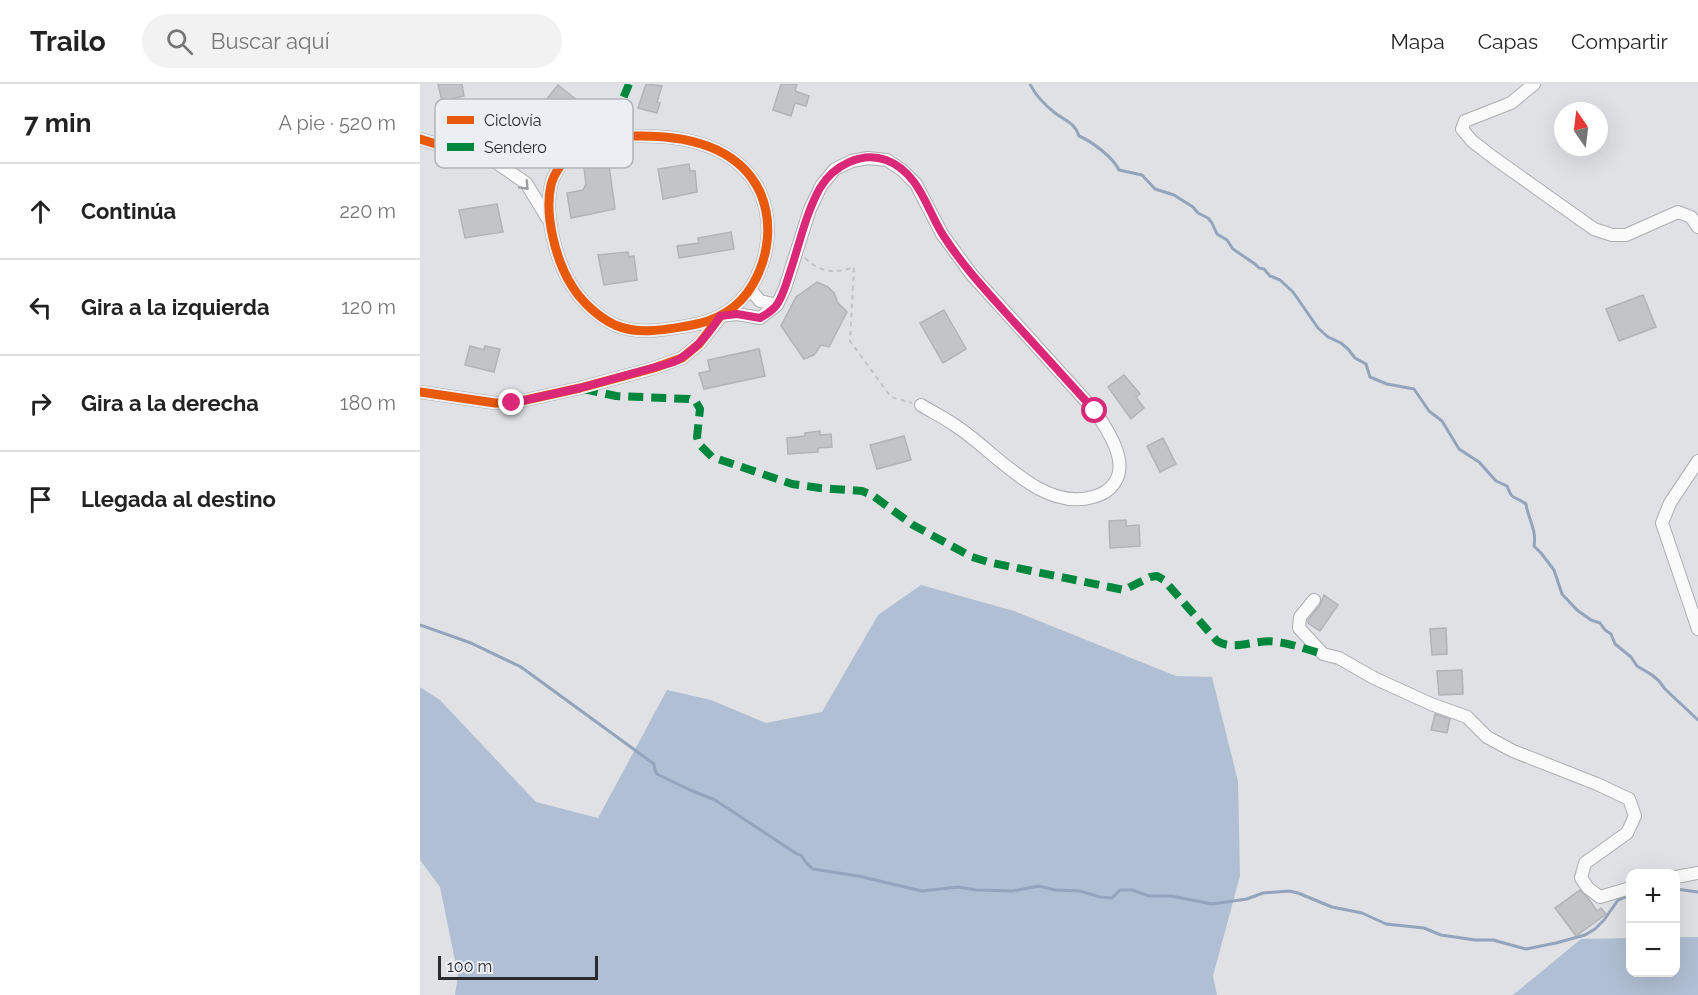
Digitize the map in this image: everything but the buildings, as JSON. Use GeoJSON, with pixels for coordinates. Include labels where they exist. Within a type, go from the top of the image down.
{"type":"FeatureCollection","features":[{"type":"Feature","properties":{"kind":"street"},"geometry":{"type":"LineString","coordinates":[[1534,84],[1511,103],[1465,122],[1462,129],[1472,141],[1494,158],[1594,229],[1612,235],[1626,235],[1678,212],[1691,217],[1698,227]]}},
{"type":"Feature","properties":{"kind":"street"},"geometry":{"type":"LineString","coordinates":[[559,168],[551,184],[549,201],[555,246],[572,287],[587,304],[615,325],[637,331],[705,323],[732,308],[750,289],[763,261],[768,238],[768,224],[762,198],[750,175],[732,158],[717,149],[682,140],[633,136]]}},
{"type":"Feature","properties":{"kind":"street"},"geometry":{"type":"LineString","coordinates":[[420,139],[435,143]]}},
{"type":"Feature","properties":{"kind":"street"},"geometry":{"type":"LineString","coordinates":[[420,392],[495,404],[512,403],[580,388],[674,362],[699,344],[720,316],[737,314],[760,318],[777,305],[785,288],[810,208],[821,186],[835,170],[852,161],[868,158],[887,160],[902,170],[916,184],[942,234],[972,275],[1095,411],[1109,432],[1116,449],[1120,469],[1116,481],[1105,493],[1086,499],[1068,498],[1044,492],[1022,479],[957,426],[921,405]]}},
{"type":"Feature","properties":{"kind":"street"},"geometry":{"type":"LineString","coordinates":[[504,168],[526,183],[551,222]]}},
{"type":"Feature","properties":{"kind":"street"},"geometry":{"type":"LineString","coordinates":[[750,289],[760,301],[777,305]]}},
{"type":"Feature","properties":{"kind":"street"},"geometry":{"type":"LineString","coordinates":[[687,326],[691,341],[688,354]]}},
{"type":"Feature","properties":{"kind":"street"},"geometry":{"type":"LineString","coordinates":[[1698,461],[1670,502],[1662,523],[1698,629]]}},
{"type":"Feature","properties":{"kind":"street"},"geometry":{"type":"LineString","coordinates":[[1314,600],[1300,617],[1299,628],[1323,654],[1339,658],[1374,678],[1431,704],[1467,717],[1487,737],[1513,751],[1597,783],[1629,799],[1635,816],[1627,833],[1585,863],[1581,878],[1588,888],[1600,897],[1626,889]]}},
{"type":"Feature","properties":{"kind":"street"},"geometry":{"type":"LineString","coordinates":[[1680,876],[1698,873]]}},
{"type":"Feature","properties":{"kind":"path"},"geometry":{"type":"LineString","coordinates":[[798,247],[806,259],[817,268],[840,272],[854,267],[850,341],[891,397],[921,405]]}},
{"type":"Feature","properties":{"kind":"shaded area"},"geometry":{"type":"Polygon","coordinates":[[[921,585],[1014,611],[1176,676],[1212,677],[1238,781],[1240,876],[1213,976],[1217,995],[455,995],[458,975],[440,887],[420,860],[420,687],[440,700],[536,802],[598,818],[667,690],[711,700],[766,723],[822,712],[878,615],[921,585]]]}},
{"type":"Feature","properties":{"kind":"shaded area"},"geometry":{"type":"Polygon","coordinates":[[[1680,937],[1698,937],[1698,995],[1513,995],[1581,939],[1626,938],[1626,977],[1680,977],[1680,937]]]}},
{"type":"Feature","properties":{"kind":"waterway"},"geometry":{"type":"LineString","coordinates":[[1030,84],[1044,103],[1073,125],[1079,136],[1107,155],[1119,170],[1142,175],[1155,189],[1174,195],[1193,207],[1198,213],[1208,218],[1217,234],[1227,240],[1233,249],[1259,268],[1264,269],[1270,276],[1280,280],[1293,292],[1318,328],[1366,364],[1370,377],[1387,384],[1414,389],[1429,411],[1442,421],[1459,449],[1479,462],[1496,481],[1507,486],[1512,496],[1526,504],[1535,540],[1534,546],[1554,570],[1562,594],[1577,610],[1591,620],[1600,623],[1611,634],[1615,644],[1631,657],[1637,666],[1659,681],[1698,720]]}},
{"type":"Feature","properties":{"kind":"waterway"},"geometry":{"type":"LineString","coordinates":[[420,625],[471,643],[521,667],[654,764],[657,774],[715,800],[801,855],[813,869],[858,876],[922,891],[958,887],[1013,891],[1039,886],[1112,898],[1120,890],[1132,890],[1149,896],[1171,896],[1212,904],[1247,899],[1263,893],[1289,891],[1332,907],[1362,913],[1386,924],[1424,928],[1441,935],[1493,940],[1526,949],[1585,935],[1604,920],[1618,900],[1626,897]]}},
{"type":"Feature","properties":{"kind":"waterway"},"geometry":{"type":"LineString","coordinates":[[1680,890],[1698,892]]}},
{"type":"Feature","properties":{"kind":"marked path"},"geometry":{"type":"LineString","coordinates":[[623,99],[629,84]]}},
{"type":"Feature","properties":{"kind":"marked path"},"geometry":{"type":"LineString","coordinates":[[583,389],[616,396],[689,399],[696,402],[700,409],[697,437],[699,444],[712,457],[792,484],[862,491],[872,495],[913,525],[972,557],[1124,590],[1150,577],[1157,576],[1164,580],[1217,641],[1231,645],[1269,641],[1323,654]]}},
{"type":"Feature","properties":{"kind":"cycle path"},"geometry":{"type":"LineString","coordinates":[[559,168],[552,180],[549,197],[550,224],[556,251],[566,276],[590,308],[615,325],[642,331],[669,329],[716,318],[741,301],[753,284],[763,262],[768,227],[760,192],[738,163],[723,153],[690,141],[633,136]]}},
{"type":"Feature","properties":{"kind":"cycle path"},"geometry":{"type":"LineString","coordinates":[[420,139],[435,144]]}},
{"type":"Feature","properties":{"kind":"cycle path"},"geometry":{"type":"LineString","coordinates":[[420,392],[495,403],[512,403],[580,388],[682,358],[699,344],[719,318]]}},
{"type":"Feature","properties":{"kind":"route"},"geometry":{"type":"LineString","coordinates":[[512,403],[580,388],[674,362],[699,344],[720,316],[737,314],[760,318],[769,312],[777,305],[785,288],[810,208],[821,186],[835,170],[852,161],[868,158],[887,160],[902,170],[916,184],[942,234],[972,275],[1095,411]]}}]}
